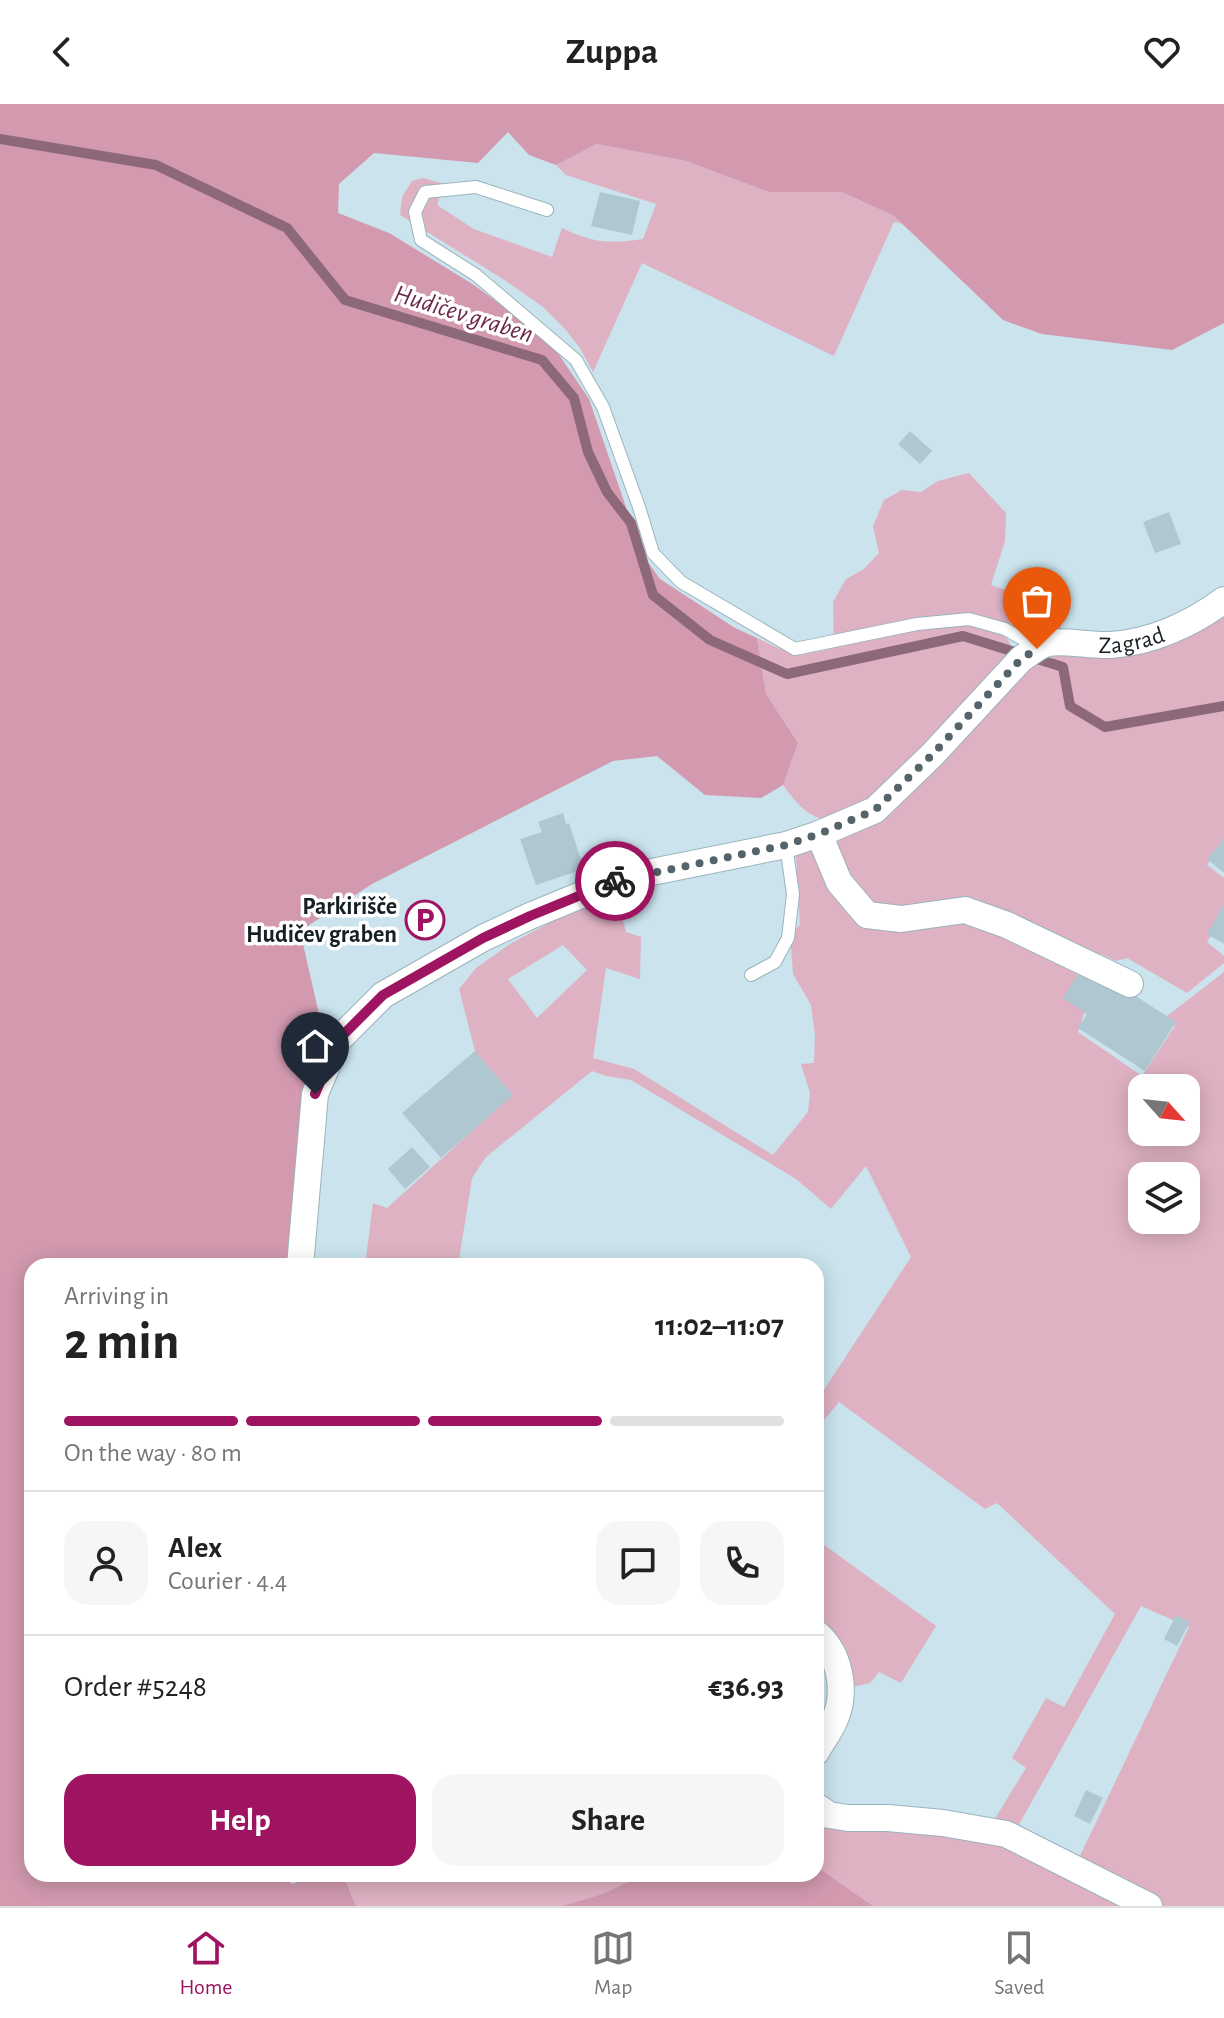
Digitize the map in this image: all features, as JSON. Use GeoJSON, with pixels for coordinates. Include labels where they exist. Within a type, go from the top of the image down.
{"type":"FeatureCollection","features":[{"type":"Feature","properties":{"kind":"street","name":"Zagrad"},"geometry":{"type":"LineString","coordinates":[[1032,652],[1048,643],[1110,645],[1157,637],[1224,600]]}},
{"type":"Feature","properties":{"kind":"street"},"geometry":{"type":"LineString","coordinates":[[301,1258],[315,1094],[338,1040],[383,995],[483,938],[622,878],[786,845],[875,810],[1032,652]]}},
{"type":"Feature","properties":{"kind":"street"},"geometry":{"type":"LineString","coordinates":[[819,834],[839,882],[867,915],[901,919],[965,910],[1007,925],[1130,984]]}},
{"type":"Feature","properties":{"kind":"street"},"geometry":{"type":"LineString","coordinates":[[824,1642],[836,1660],[842,1696],[835,1720],[824,1739]]}},
{"type":"Feature","properties":{"kind":"street"},"geometry":{"type":"LineString","coordinates":[[824,1812],[848,1818],[943,1823],[1006,1834],[1149,1906]]}},
{"type":"Feature","properties":{"kind":"lane"},"geometry":{"type":"LineString","coordinates":[[547,210],[476,187],[425,192],[415,212],[421,240],[476,275],[576,360],[603,407],[653,553],[681,582],[795,649],[917,624],[969,619],[1005,629],[1032,652]]}},
{"type":"Feature","properties":{"kind":"lane"},"geometry":{"type":"LineString","coordinates":[[751,975],[775,962],[788,938],[793,894],[786,845]]}},
{"type":"Feature","properties":{"kind":"shaded area"},"geometry":{"type":"Polygon","coordinates":[[[0,104],[1224,104],[1224,323],[1172,350],[1042,334],[1003,320],[894,216],[842,192],[769,192],[686,161],[597,144],[556,165],[529,155],[508,132],[478,163],[374,153],[339,184],[338,213],[389,233],[474,285],[549,340],[589,399],[642,554],[660,579],[735,628],[757,638],[766,694],[798,743],[783,785],[761,798],[705,795],[657,756],[613,761],[372,884],[300,931],[319,1014],[294,1258],[24,1258],[24,1882],[346,1882],[356,1906],[0,1906],[0,104]]]}},
{"type":"Feature","properties":{"kind":"shaded area"},"geometry":{"type":"Polygon","coordinates":[[[597,144],[686,161],[769,192],[842,192],[894,216],[903,224],[894,222],[834,356],[642,263],[593,372],[580,348],[543,307],[400,215],[402,197],[412,181],[423,178],[444,184],[437,205],[474,229],[552,257],[562,228],[601,241],[643,239],[656,204],[566,175],[556,165],[597,144]]]}},
{"type":"Feature","properties":{"kind":"shaded area"},"geometry":{"type":"Polygon","coordinates":[[[969,473],[1006,513],[1005,541],[991,585],[1017,594],[1053,596],[1060,613],[1061,631],[1037,632],[1021,624],[998,622],[1014,651],[874,798],[827,822],[802,807],[783,785],[798,743],[766,694],[757,638],[800,655],[834,648],[833,602],[846,579],[864,569],[879,553],[873,526],[884,500],[902,490],[921,492],[938,481],[969,473]]]}},
{"type":"Feature","properties":{"kind":"shaded area"},"geometry":{"type":"Polygon","coordinates":[[[1224,610],[1224,841],[1207,865],[1224,878],[1224,914],[1207,942],[1224,956],[1224,963],[1187,993],[1127,958],[1116,961],[1101,954],[1088,953],[1018,920],[900,916],[858,900],[836,851],[840,836],[1032,661],[1051,660],[1054,648],[1224,610]]]}},
{"type":"Feature","properties":{"kind":"shaded area"},"geometry":{"type":"Polygon","coordinates":[[[812,847],[860,921],[888,932],[965,921],[1082,969],[1085,1011],[1078,1032],[1139,1074],[1128,1074],[1128,1146],[1200,1146],[1200,1074],[1143,1074],[1175,1026],[1167,1016],[1224,972],[1224,1906],[1162,1906],[1078,1860],[1189,1627],[1141,1606],[1016,1830],[993,1822],[1026,1768],[1012,1758],[1046,1698],[1064,1707],[1115,1614],[997,1503],[985,1509],[839,1402],[824,1420],[824,1390],[911,1257],[866,1166],[831,1209],[796,1179],[631,1080],[592,1071],[486,1157],[472,1178],[459,1258],[366,1258],[373,1203],[387,1208],[512,1095],[476,1055],[459,989],[476,968],[510,944],[577,908],[614,895],[626,932],[641,937],[640,979],[606,968],[593,1058],[634,1069],[773,1155],[808,1112],[810,1093],[801,1064],[814,1063],[815,1035],[811,1005],[793,974],[790,934],[800,925],[796,855],[812,847]],[[563,945],[508,979],[537,1018],[587,970],[563,945]]]}},
{"type":"Feature","properties":{"kind":"shaded area"},"geometry":{"type":"Polygon","coordinates":[[[824,1545],[936,1626],[901,1683],[879,1672],[870,1683],[849,1688],[824,1640],[824,1545]]]}},
{"type":"Feature","properties":{"kind":"shaded area"},"geometry":{"type":"Polygon","coordinates":[[[824,1825],[884,1827],[1019,1847],[1135,1906],[873,1906],[824,1872],[824,1825]]]}},
{"type":"Feature","properties":{"kind":"shaded area"},"geometry":{"type":"Polygon","coordinates":[[[824,1872],[873,1906],[562,1906],[628,1882],[824,1882],[824,1872]]]}},
{"type":"Feature","properties":{"kind":"shaded area"},"geometry":{"type":"Polygon","coordinates":[[[346,1882],[628,1882],[562,1906],[356,1906],[346,1882]]]}},
{"type":"Feature","properties":{"kind":"building"},"geometry":{"type":"Polygon","coordinates":[[[600,192],[640,201],[632,235],[591,226],[600,192]]]}},
{"type":"Feature","properties":{"kind":"building"},"geometry":{"type":"Polygon","coordinates":[[[910,431],[932,451],[920,464],[898,444],[910,431]]]}},
{"type":"Feature","properties":{"kind":"building"},"geometry":{"type":"Polygon","coordinates":[[[1169,512],[1181,544],[1155,553],[1143,522],[1169,512]]]}},
{"type":"Feature","properties":{"kind":"building"},"geometry":{"type":"Polygon","coordinates":[[[563,813],[584,869],[536,885],[520,839],[542,832],[538,822],[563,813]]]}},
{"type":"Feature","properties":{"kind":"building"},"geometry":{"type":"Polygon","coordinates":[[[1224,839],[1224,873],[1207,859],[1224,839]]]}},
{"type":"Feature","properties":{"kind":"building"},"geometry":{"type":"Polygon","coordinates":[[[1224,904],[1224,944],[1207,934],[1224,904]]]}},
{"type":"Feature","properties":{"kind":"building"},"geometry":{"type":"Polygon","coordinates":[[[1083,967],[1109,979],[1176,1022],[1145,1071],[1078,1028],[1087,1014],[1063,998],[1083,967]]]}},
{"type":"Feature","properties":{"kind":"building"},"geometry":{"type":"Polygon","coordinates":[[[475,1051],[513,1095],[441,1158],[402,1113],[475,1051]]]}},
{"type":"Feature","properties":{"kind":"building"},"geometry":{"type":"Polygon","coordinates":[[[412,1147],[430,1167],[405,1189],[388,1169],[412,1147]]]}},
{"type":"Feature","properties":{"kind":"building"},"geometry":{"type":"Polygon","coordinates":[[[1176,1615],[1190,1622],[1177,1646],[1164,1639],[1176,1615]]]}},
{"type":"Feature","properties":{"kind":"building"},"geometry":{"type":"Polygon","coordinates":[[[1086,1790],[1103,1798],[1090,1824],[1074,1816],[1086,1790]]]}},
{"type":"Feature","properties":{"kind":"waterway","name":"Hudičev graben"},"geometry":{"type":"LineString","coordinates":[[0,139],[156,165],[287,228],[345,300],[542,360],[574,398],[588,452],[607,492],[631,523],[653,595],[710,640],[787,674],[963,636],[1063,667],[1070,706],[1105,727],[1224,706]]}},
{"type":"Feature","properties":{"kind":"way so far"},"geometry":{"type":"LineString","coordinates":[[615,881],[786,845],[875,810],[932,755],[1021,659],[1037,649]]}},
{"type":"Feature","properties":{"kind":"place","name":"Parkirišče Hudičev graben"},"geometry":{"type":"Point","coordinates":[425,920]}},
{"type":"Feature","properties":{"kind":"route"},"geometry":{"type":"LineString","coordinates":[[315,1094],[338,1040],[383,995],[483,938],[615,881]]}}]}
